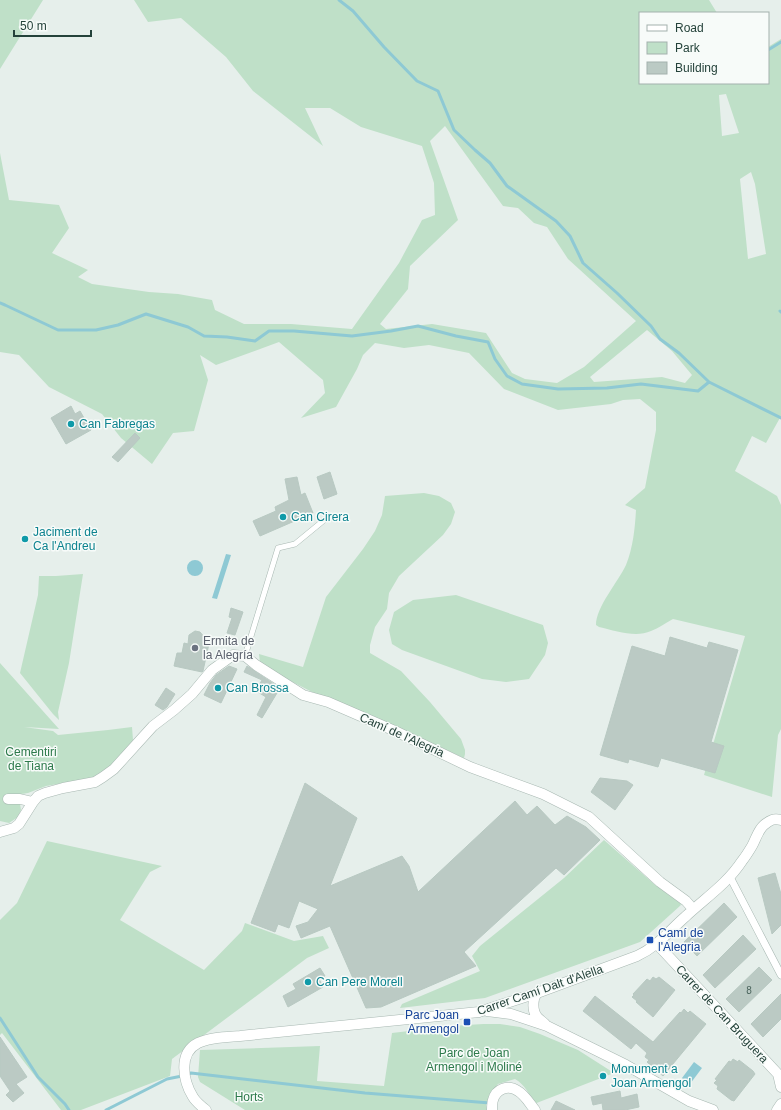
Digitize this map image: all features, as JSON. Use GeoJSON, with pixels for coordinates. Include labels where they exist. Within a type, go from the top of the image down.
{"type":"FeatureCollection","features":[{"type":"Feature","properties":{"kind":"street"},"geometry":{"type":"LineString","coordinates":[[0,832],[14,828],[19,824],[38,796],[45,793],[95,782],[103,777],[114,769],[153,726],[192,694],[212,670],[233,655],[245,656]]}},
{"type":"Feature","properties":{"kind":"street","name":"Camí de l'Alegria"},"geometry":{"type":"LineString","coordinates":[[245,656],[303,695],[328,702],[470,767],[543,794],[589,817],[660,882],[686,901],[693,909]]}},
{"type":"Feature","properties":{"kind":"street"},"geometry":{"type":"LineString","coordinates":[[8,799],[20,798],[33,802]]}},
{"type":"Feature","properties":{"kind":"street","name":"Carrer Camí Dalt d'Alella"},"geometry":{"type":"LineString","coordinates":[[206,1110],[200,1106],[188,1087],[184,1066],[186,1056],[190,1049],[197,1043],[210,1040],[485,1011],[637,956],[647,952],[657,944],[693,909],[730,877],[742,862],[753,845],[758,832],[764,825],[770,820],[776,818],[781,820]]}},
{"type":"Feature","properties":{"kind":"street"},"geometry":{"type":"LineString","coordinates":[[730,877],[781,975]]}},
{"type":"Feature","properties":{"kind":"street","name":"Carrer de Can Bruguera"},"geometry":{"type":"LineString","coordinates":[[657,944],[778,1074],[781,1087]]}},
{"type":"Feature","properties":{"kind":"street"},"geometry":{"type":"LineString","coordinates":[[536,993],[534,997],[536,1017],[547,1026]]}},
{"type":"Feature","properties":{"kind":"street"},"geometry":{"type":"LineString","coordinates":[[485,1011],[511,1014],[547,1026],[626,1065],[689,1101],[713,1110]]}},
{"type":"Feature","properties":{"kind":"street"},"geometry":{"type":"LineString","coordinates":[[492,1110],[493,1100],[496,1094],[501,1088],[507,1087],[513,1088],[521,1093],[535,1110]]}},
{"type":"Feature","properties":{"kind":"street"},"geometry":{"type":"LineString","coordinates":[[521,1093],[526,1110]]}},
{"type":"Feature","properties":{"kind":"street"},"geometry":{"type":"LineString","coordinates":[[777,1110],[781,1104]]}},
{"type":"Feature","properties":{"kind":"lane"},"geometry":{"type":"LineString","coordinates":[[245,656],[278,548],[295,544],[323,521]]}},
{"type":"Feature","properties":{"kind":"green space"},"geometry":{"type":"Polygon","coordinates":[[[0,0],[43,0],[0,69],[0,0]]]}},
{"type":"Feature","properties":{"kind":"green space"},"geometry":{"type":"Polygon","coordinates":[[[134,0],[709,0],[716,12],[639,12],[639,84],[769,84],[769,46],[781,39],[781,416],[766,443],[752,436],[735,471],[777,496],[781,505],[781,729],[778,735],[772,797],[704,775],[745,636],[673,619],[654,630],[639,634],[619,632],[596,625],[603,603],[626,565],[632,545],[636,510],[625,505],[645,488],[656,430],[656,412],[640,399],[623,400],[611,404],[558,410],[504,389],[469,353],[429,345],[404,348],[375,343],[363,355],[336,407],[301,418],[325,393],[323,380],[279,342],[216,365],[200,355],[208,380],[194,431],[173,433],[152,464],[121,438],[102,414],[49,387],[19,355],[0,352],[0,153],[9,200],[59,205],[69,228],[52,253],[88,270],[78,277],[92,284],[149,292],[178,294],[212,300],[215,310],[244,324],[291,324],[352,329],[399,263],[422,220],[435,215],[434,183],[422,146],[361,127],[330,108],[305,108],[323,146],[253,91],[226,57],[181,18],[148,22],[134,0]],[[726,94],[719,95],[722,136],[739,133],[726,94]],[[445,126],[430,141],[458,220],[410,266],[408,289],[380,324],[386,329],[432,324],[486,333],[512,373],[525,379],[557,383],[584,367],[636,321],[568,259],[547,227],[534,223],[518,208],[503,206],[445,126]],[[751,172],[740,179],[748,259],[766,254],[755,184],[751,172]],[[647,330],[590,377],[594,382],[662,377],[685,383],[692,375],[672,351],[647,330]]]}},
{"type":"Feature","properties":{"kind":"green space"},"geometry":{"type":"Polygon","coordinates":[[[424,493],[439,496],[451,503],[455,512],[451,524],[443,535],[399,576],[389,593],[387,609],[375,627],[370,645],[370,653],[401,671],[430,702],[461,739],[465,750],[464,758],[353,708],[312,692],[279,675],[260,663],[259,654],[303,667],[326,597],[375,531],[382,515],[385,496],[424,493]]]}},
{"type":"Feature","properties":{"kind":"green space"},"geometry":{"type":"Polygon","coordinates":[[[83,574],[69,663],[58,712],[59,720],[20,673],[38,595],[39,576],[83,574]]]}},
{"type":"Feature","properties":{"kind":"green space"},"geometry":{"type":"Polygon","coordinates":[[[456,595],[543,625],[548,643],[545,655],[529,679],[506,682],[482,679],[402,650],[392,644],[389,630],[394,612],[413,600],[456,595]]]}},
{"type":"Feature","properties":{"kind":"green space","name":"Cementiri de Tiana"},"geometry":{"type":"Polygon","coordinates":[[[0,663],[59,729],[24,727],[53,731],[58,735],[132,727],[133,740],[107,769],[92,778],[46,786],[28,793],[8,796],[20,804],[21,810],[18,817],[9,823],[0,821],[0,663]]]}},
{"type":"Feature","properties":{"kind":"green space"},"geometry":{"type":"Polygon","coordinates":[[[604,840],[654,884],[681,905],[640,942],[485,998],[400,1008],[402,1004],[480,971],[472,956],[480,946],[564,878],[604,840]]]}},
{"type":"Feature","properties":{"kind":"green space"},"geometry":{"type":"Polygon","coordinates":[[[47,841],[162,866],[150,872],[120,920],[204,970],[242,931],[245,923],[294,941],[323,936],[329,948],[307,958],[172,1059],[170,1076],[81,1110],[61,1110],[2,1033],[0,1035],[0,920],[17,903],[47,841]]]}},
{"type":"Feature","properties":{"kind":"green space"},"geometry":{"type":"Polygon","coordinates":[[[483,1024],[500,1024],[520,1027],[540,1034],[578,1050],[614,1073],[534,1104],[526,1090],[515,1079],[498,1084],[490,1095],[486,1104],[487,1110],[245,1110],[200,1082],[198,1077],[200,1050],[320,1046],[317,1081],[384,1086],[392,1033],[483,1024]]]}},
{"type":"Feature","properties":{"kind":"water"},"geometry":{"type":"Polygon","coordinates":[[[226,554],[231,555],[217,599],[212,598],[226,554]]]}},
{"type":"Feature","properties":{"kind":"water"},"geometry":{"type":"Polygon","coordinates":[[[195,560],[201,562],[203,568],[201,574],[195,576],[189,574],[187,568],[189,562],[195,560]]]}},
{"type":"Feature","properties":{"kind":"water"},"geometry":{"type":"Polygon","coordinates":[[[694,1062],[702,1068],[690,1084],[682,1078],[694,1062]]]}},
{"type":"Feature","properties":{"kind":"building","name":"Can Fabregas"},"geometry":{"type":"Polygon","coordinates":[[[71,406],[75,414],[80,411],[91,430],[66,444],[51,418],[71,406]]]}},
{"type":"Feature","properties":{"kind":"building"},"geometry":{"type":"Polygon","coordinates":[[[135,433],[140,438],[118,462],[112,457],[135,433]]]}},
{"type":"Feature","properties":{"kind":"building"},"geometry":{"type":"Polygon","coordinates":[[[330,472],[337,494],[324,499],[317,477],[330,472]]]}},
{"type":"Feature","properties":{"kind":"building","name":"Can Cirera"},"geometry":{"type":"Polygon","coordinates":[[[297,477],[301,495],[305,493],[313,513],[260,536],[253,521],[276,511],[275,507],[289,500],[285,479],[297,477]]]}},
{"type":"Feature","properties":{"kind":"building"},"geometry":{"type":"Polygon","coordinates":[[[231,608],[243,612],[235,635],[227,633],[232,618],[229,617],[231,608]]]}},
{"type":"Feature","properties":{"kind":"building","name":"Ermita de la Alegría"},"geometry":{"type":"Polygon","coordinates":[[[195,631],[200,632],[205,638],[210,639],[202,672],[174,666],[177,653],[182,653],[184,643],[188,644],[189,635],[195,631]]]}},
{"type":"Feature","properties":{"kind":"building"},"geometry":{"type":"Polygon","coordinates":[[[670,637],[707,648],[709,642],[738,650],[711,742],[724,746],[715,773],[661,758],[658,767],[629,759],[628,763],[600,755],[632,646],[665,656],[670,637]]]}},
{"type":"Feature","properties":{"kind":"building","name":"Can Brossa"},"geometry":{"type":"Polygon","coordinates":[[[229,666],[237,669],[221,703],[204,695],[216,675],[229,666]]]}},
{"type":"Feature","properties":{"kind":"building"},"geometry":{"type":"Polygon","coordinates":[[[247,666],[280,688],[262,718],[257,715],[266,697],[256,691],[262,680],[244,672],[247,666]]]}},
{"type":"Feature","properties":{"kind":"building"},"geometry":{"type":"Polygon","coordinates":[[[166,688],[175,694],[167,707],[163,710],[155,705],[166,688]]]}},
{"type":"Feature","properties":{"kind":"building"},"geometry":{"type":"Polygon","coordinates":[[[600,778],[627,781],[633,785],[615,810],[591,792],[600,778]]]}},
{"type":"Feature","properties":{"kind":"building"},"geometry":{"type":"Polygon","coordinates":[[[305,783],[357,818],[330,886],[402,856],[409,866],[418,892],[515,801],[527,815],[537,806],[555,825],[567,816],[586,827],[600,840],[564,875],[556,868],[464,952],[476,966],[381,1007],[366,1008],[330,926],[301,938],[296,926],[308,922],[318,909],[299,901],[289,928],[278,924],[275,932],[251,923],[305,783]]]}},
{"type":"Feature","properties":{"kind":"building"},"geometry":{"type":"Polygon","coordinates":[[[775,873],[781,894],[781,925],[772,934],[758,878],[775,873]]]}},
{"type":"Feature","properties":{"kind":"building"},"geometry":{"type":"Polygon","coordinates":[[[724,903],[737,917],[697,956],[684,942],[724,903]]]}},
{"type":"Feature","properties":{"kind":"building"},"geometry":{"type":"Polygon","coordinates":[[[743,935],[756,949],[715,988],[703,975],[743,935]]]}},
{"type":"Feature","properties":{"kind":"building"},"geometry":{"type":"Polygon","coordinates":[[[759,967],[772,980],[739,1012],[726,999],[759,967]]]}},
{"type":"Feature","properties":{"kind":"building","name":"Can Pere Morell"},"geometry":{"type":"Polygon","coordinates":[[[320,968],[325,976],[319,979],[323,987],[288,1007],[283,996],[296,989],[293,984],[320,968]]]}},
{"type":"Feature","properties":{"kind":"building"},"geometry":{"type":"Polygon","coordinates":[[[653,977],[656,979],[659,977],[675,990],[653,1017],[632,997],[647,979],[650,981],[653,977]]]}},
{"type":"Feature","properties":{"kind":"building"},"geometry":{"type":"Polygon","coordinates":[[[781,994],[781,1019],[763,1037],[751,1024],[781,994]]]}},
{"type":"Feature","properties":{"kind":"building"},"geometry":{"type":"Polygon","coordinates":[[[595,996],[653,1042],[684,1009],[688,1013],[690,1011],[706,1024],[663,1076],[647,1062],[649,1060],[645,1057],[647,1053],[636,1043],[631,1049],[583,1011],[595,996]]]}},
{"type":"Feature","properties":{"kind":"building"},"geometry":{"type":"Polygon","coordinates":[[[0,1037],[27,1077],[16,1084],[24,1093],[13,1102],[6,1095],[10,1091],[0,1076],[0,1037]]]}},
{"type":"Feature","properties":{"kind":"building"},"geometry":{"type":"Polygon","coordinates":[[[733,1059],[738,1062],[739,1060],[755,1074],[734,1101],[717,1089],[718,1086],[714,1083],[717,1080],[715,1079],[729,1061],[731,1062],[733,1059]]]}},
{"type":"Feature","properties":{"kind":"building"},"geometry":{"type":"Polygon","coordinates":[[[620,1091],[621,1098],[637,1094],[639,1107],[625,1110],[603,1110],[602,1103],[593,1105],[591,1097],[620,1091]]]}},
{"type":"Feature","properties":{"kind":"building"},"geometry":{"type":"Polygon","coordinates":[[[556,1101],[575,1110],[551,1110],[556,1101]]]}},
{"type":"Feature","properties":{"kind":"waterway"},"geometry":{"type":"LineString","coordinates":[[339,0],[353,11],[384,47],[417,81],[438,91],[454,130],[490,163],[507,186],[556,221],[570,236],[583,263],[651,326],[660,339],[679,353],[709,382]]}},
{"type":"Feature","properties":{"kind":"waterway"},"geometry":{"type":"LineString","coordinates":[[769,49],[781,42]]}},
{"type":"Feature","properties":{"kind":"waterway"},"geometry":{"type":"LineString","coordinates":[[0,303],[58,330],[96,330],[118,325],[146,314],[188,327],[204,336],[227,337],[255,341],[269,331],[294,331],[352,336],[418,326],[456,336],[488,342],[495,359],[507,376],[522,384],[558,389],[607,388],[641,384],[698,391],[709,382],[781,418]]}},
{"type":"Feature","properties":{"kind":"waterway"},"geometry":{"type":"LineString","coordinates":[[0,1018],[38,1077],[69,1110]]}},
{"type":"Feature","properties":{"kind":"waterway"},"geometry":{"type":"LineString","coordinates":[[188,1074],[191,1073],[365,1093],[490,1103]]}},
{"type":"Feature","properties":{"kind":"waterway"},"geometry":{"type":"LineString","coordinates":[[106,1110],[167,1079],[182,1076]]}},
{"type":"Feature","properties":{"kind":"place","name":"Can Fabregas"},"geometry":{"type":"Point","coordinates":[71,424]}},
{"type":"Feature","properties":{"kind":"place","name":"Can Cirera"},"geometry":{"type":"Point","coordinates":[283,517]}},
{"type":"Feature","properties":{"kind":"place","name":"Jaciment de Ca l'Andreu"},"geometry":{"type":"Point","coordinates":[25,539]}},
{"type":"Feature","properties":{"kind":"place","name":"Ermita de la Alegría"},"geometry":{"type":"Point","coordinates":[195,648]}},
{"type":"Feature","properties":{"kind":"place","name":"Can Brossa"},"geometry":{"type":"Point","coordinates":[218,688]}},
{"type":"Feature","properties":{"kind":"place","name":"Camí de l'Alegria"},"geometry":{"type":"Point","coordinates":[650,940]}},
{"type":"Feature","properties":{"kind":"place","name":"Can Pere Morell"},"geometry":{"type":"Point","coordinates":[308,982]}},
{"type":"Feature","properties":{"kind":"place","name":"Parc Joan Armengol"},"geometry":{"type":"Point","coordinates":[467,1022]}},
{"type":"Feature","properties":{"kind":"place","name":"Monument a Joan Armengol"},"geometry":{"type":"Point","coordinates":[603,1076]}},
{"type":"Feature","properties":{"kind":"park label","name":"Parc de Joan Armengol i Moliné"},"geometry":{"type":"Point","coordinates":[474,1060]}},
{"type":"Feature","properties":{"kind":"park label","name":"Horts"},"geometry":{"type":"Point","coordinates":[249,1097]}}]}
